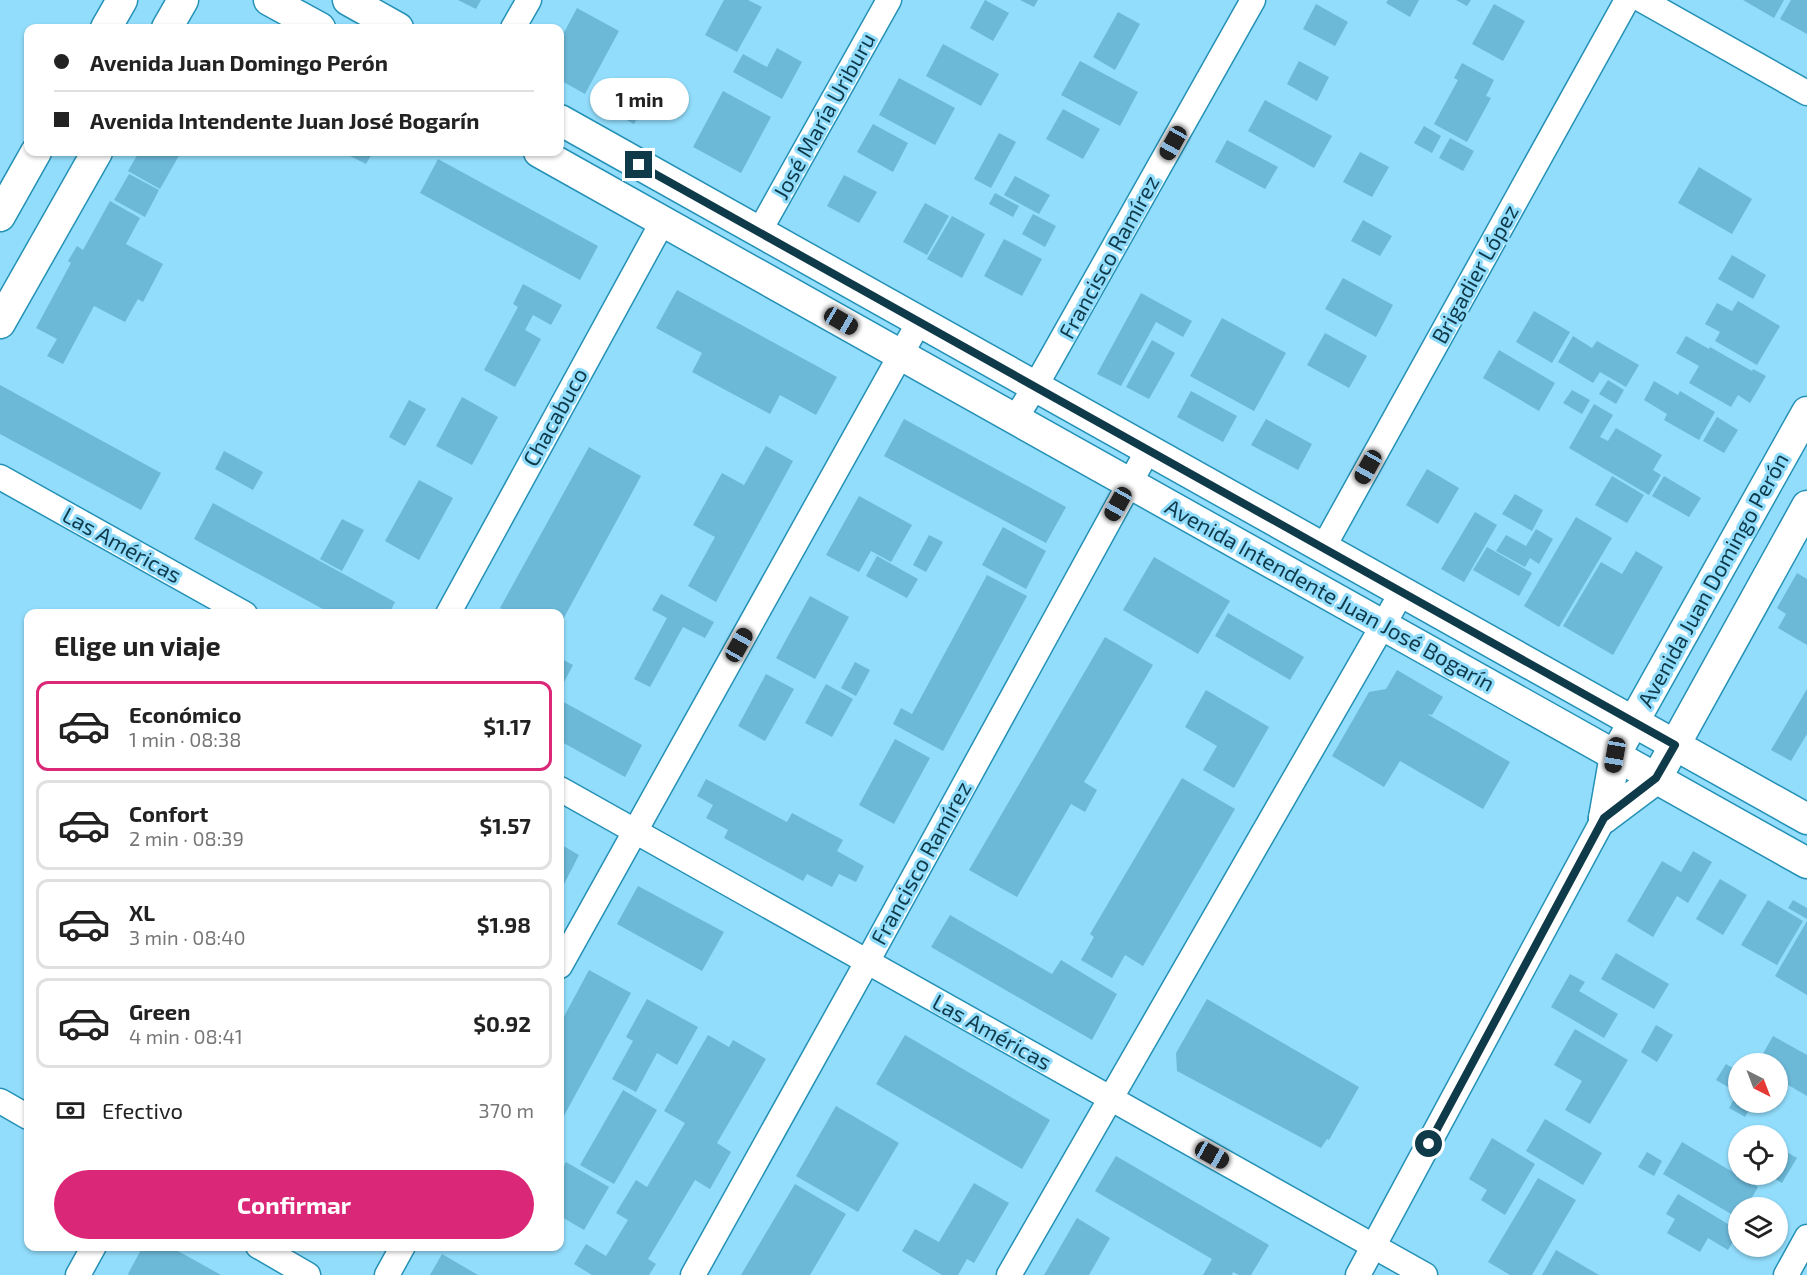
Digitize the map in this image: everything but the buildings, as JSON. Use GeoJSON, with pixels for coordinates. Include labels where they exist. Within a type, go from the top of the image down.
{"type":"FeatureCollection","features":[{"type":"Feature","properties":{"kind":"street"},"geometry":{"type":"LineString","coordinates":[[108,24],[122,0]]}},
{"type":"Feature","properties":{"kind":"street"},"geometry":{"type":"LineString","coordinates":[[169,24],[183,0]]}},
{"type":"Feature","properties":{"kind":"street"},"geometry":{"type":"LineString","coordinates":[[269,0],[313,24]]}},
{"type":"Feature","properties":{"kind":"street"},"geometry":{"type":"LineString","coordinates":[[348,0],[391,24]]}},
{"type":"Feature","properties":{"kind":"street"},"geometry":{"type":"LineString","coordinates":[[515,24],[529,0]]}},
{"type":"Feature","properties":{"kind":"street","name":"José María Uriburu"},"geometry":{"type":"LineString","coordinates":[[759,232],[889,0]]}},
{"type":"Feature","properties":{"kind":"street","name":"Francisco Ramírez"},"geometry":{"type":"LineString","coordinates":[[1016,418],[1253,0]]}},
{"type":"Feature","properties":{"kind":"street","name":"Brigadier López"},"geometry":{"type":"LineString","coordinates":[[1323,548],[1627,0]]}},
{"type":"Feature","properties":{"kind":"street"},"geometry":{"type":"LineString","coordinates":[[1642,0],[1807,93]]}},
{"type":"Feature","properties":{"kind":"street","name":"Avenida Intendente Juan José Bogarín"},"geometry":{"type":"LineString","coordinates":[[564,122],[1807,819]]}},
{"type":"Feature","properties":{"kind":"street"},"geometry":{"type":"LineString","coordinates":[[0,216],[34,156]]}},
{"type":"Feature","properties":{"kind":"street"},"geometry":{"type":"LineString","coordinates":[[0,323],[95,156]]}},
{"type":"Feature","properties":{"kind":"street","name":"Avenida Intendente Juan José Bogarín"},"geometry":{"type":"LineString","coordinates":[[546,156],[1807,863]]}},
{"type":"Feature","properties":{"kind":"street","name":"Chacabuco"},"geometry":{"type":"LineString","coordinates":[[451,609],[663,221]]}},
{"type":"Feature","properties":{"kind":"street"},"geometry":{"type":"LineString","coordinates":[[564,959],[919,322]]}},
{"type":"Feature","properties":{"kind":"street","name":"Avenida Juan Domingo Perón"},"geometry":{"type":"LineString","coordinates":[[1358,1275],[1604,818],[1615,755],[1807,412]]}},
{"type":"Feature","properties":{"kind":"street","name":"Francisco Ramírez"},"geometry":{"type":"LineString","coordinates":[[693,1275],[1148,450]]}},
{"type":"Feature","properties":{"kind":"street","name":"Las Américas"},"geometry":{"type":"LineString","coordinates":[[0,477],[236,609]]}},
{"type":"Feature","properties":{"kind":"street","name":"Avenida Juan Domingo Perón"},"geometry":{"type":"LineString","coordinates":[[1604,818],[1656,778],[1807,506]]}},
{"type":"Feature","properties":{"kind":"street"},"geometry":{"type":"LineString","coordinates":[[1009,1275],[1402,592]]}},
{"type":"Feature","properties":{"kind":"street","name":"Las Américas"},"geometry":{"type":"LineString","coordinates":[[564,791],[1425,1275]]}},
{"type":"Feature","properties":{"kind":"street"},"geometry":{"type":"LineString","coordinates":[[0,1101],[24,1115]]}},
{"type":"Feature","properties":{"kind":"street"},"geometry":{"type":"LineString","coordinates":[[1786,1275],[1807,1237]]}},
{"type":"Feature","properties":{"kind":"street"},"geometry":{"type":"LineString","coordinates":[[78,1275],[91,1251]]}},
{"type":"Feature","properties":{"kind":"street"},"geometry":{"type":"LineString","coordinates":[[267,1251],[308,1275]]}},
{"type":"Feature","properties":{"kind":"street"},"geometry":{"type":"LineString","coordinates":[[387,1275],[400,1251]]}},
{"type":"Feature","properties":{"kind":"route"},"geometry":{"type":"LineString","coordinates":[[639,165],[1675,745],[1656,778],[1604,818],[1429,1144]]}}]}
